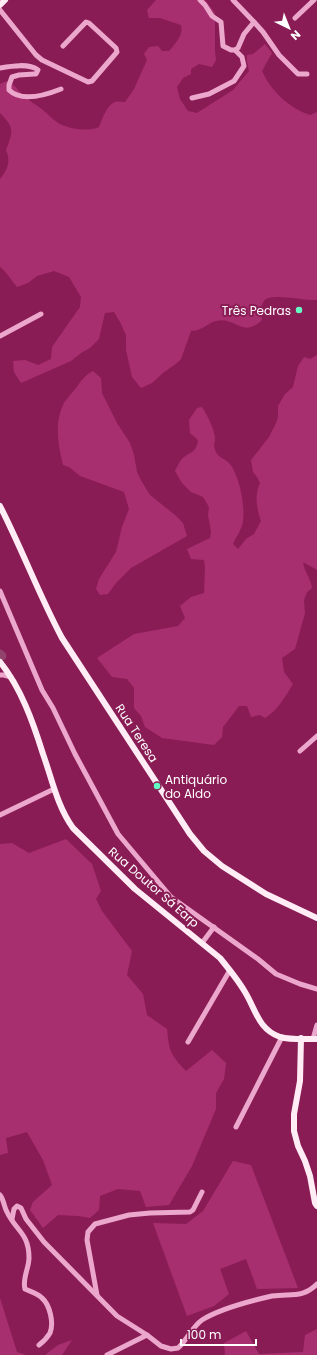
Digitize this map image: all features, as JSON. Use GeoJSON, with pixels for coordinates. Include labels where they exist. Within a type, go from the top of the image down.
{"type":"FeatureCollection","features":[{"type":"Feature","properties":{"kind":"main road"},"geometry":{"type":"LineString","coordinates":[[0,5],[5,0]]}},
{"type":"Feature","properties":{"kind":"main road"},"geometry":{"type":"LineString","coordinates":[[0,506],[0,514]]}},
{"type":"Feature","properties":{"kind":"main road","name":"Rua Teresa"},"geometry":{"type":"LineString","coordinates":[[0,506],[20,547],[46,607],[62,638],[190,834],[204,851],[222,866],[266,894],[317,918]]}},
{"type":"Feature","properties":{"kind":"main road","name":"Rua Doutor Sá Earp"},"geometry":{"type":"LineString","coordinates":[[1,665],[16,684],[43,752],[54,789],[66,817],[73,828],[135,889],[220,958],[246,993],[265,1028],[282,1037],[315,1039]]}},
{"type":"Feature","properties":{"kind":"main road"},"geometry":{"type":"LineString","coordinates":[[301,1038],[300,1081],[294,1114],[294,1131],[298,1146],[310,1176],[315,1203],[317,1206]]}},
{"type":"Feature","properties":{"kind":"street"},"geometry":{"type":"LineString","coordinates":[[192,98],[209,94],[234,81],[244,66],[242,57],[235,50],[231,50],[224,46],[221,22],[212,16],[200,0]]}},
{"type":"Feature","properties":{"kind":"street"},"geometry":{"type":"LineString","coordinates":[[233,0],[263,32],[279,55],[298,74],[307,74]]}},
{"type":"Feature","properties":{"kind":"street"},"geometry":{"type":"LineString","coordinates":[[295,18],[314,0]]}},
{"type":"Feature","properties":{"kind":"street"},"geometry":{"type":"LineString","coordinates":[[0,10],[39,57],[88,82],[92,81],[117,52],[116,48],[89,23],[86,22],[63,46]]}},
{"type":"Feature","properties":{"kind":"street"},"geometry":{"type":"LineString","coordinates":[[235,50],[238,48],[244,34],[254,22]]}},
{"type":"Feature","properties":{"kind":"street"},"geometry":{"type":"LineString","coordinates":[[0,68],[22,66],[37,69],[38,72],[36,74],[12,77],[9,84],[9,90],[16,95],[37,96],[61,89]]}},
{"type":"Feature","properties":{"kind":"street"},"geometry":{"type":"LineString","coordinates":[[0,336],[41,314]]}},
{"type":"Feature","properties":{"kind":"street"},"geometry":{"type":"LineString","coordinates":[[0,591],[42,690],[53,708],[75,754],[118,834],[171,897],[258,959],[276,974],[287,980],[317,989]]}},
{"type":"Feature","properties":{"kind":"street"},"geometry":{"type":"LineString","coordinates":[[0,676],[4,675],[11,677]]}},
{"type":"Feature","properties":{"kind":"street"},"geometry":{"type":"LineString","coordinates":[[300,751],[317,736]]}},
{"type":"Feature","properties":{"kind":"street"},"geometry":{"type":"LineString","coordinates":[[0,815],[54,789]]}},
{"type":"Feature","properties":{"kind":"street"},"geometry":{"type":"LineString","coordinates":[[202,943],[214,927]]}},
{"type":"Feature","properties":{"kind":"street"},"geometry":{"type":"LineString","coordinates":[[188,1042],[230,970]]}},
{"type":"Feature","properties":{"kind":"street"},"geometry":{"type":"LineString","coordinates":[[315,1039],[317,1025]]}},
{"type":"Feature","properties":{"kind":"street"},"geometry":{"type":"LineString","coordinates":[[236,1127],[282,1037]]}},
{"type":"Feature","properties":{"kind":"street"},"geometry":{"type":"LineString","coordinates":[[98,1296],[88,1240],[88,1232],[95,1224],[129,1215],[190,1212],[193,1210],[202,1192]]}},
{"type":"Feature","properties":{"kind":"street"},"geometry":{"type":"LineString","coordinates":[[0,1195],[6,1211],[26,1238],[29,1251],[28,1267],[24,1286],[43,1298],[51,1321],[49,1335],[39,1345]]}},
{"type":"Feature","properties":{"kind":"street"},"geometry":{"type":"LineString","coordinates":[[12,1219],[14,1209],[17,1206],[21,1208],[26,1219],[44,1242],[117,1316],[147,1335],[161,1346],[172,1349],[178,1348],[186,1341],[201,1321],[217,1313],[272,1296],[292,1296],[303,1294],[317,1284]]}},
{"type":"Feature","properties":{"kind":"street"},"geometry":{"type":"LineString","coordinates":[[107,1355],[147,1335]]}},
{"type":"Feature","properties":{"kind":"shaded area"},"geometry":{"type":"Polygon","coordinates":[[[156,0],[205,0],[215,13],[216,60],[212,67],[199,64],[191,69],[191,74],[183,78],[177,87],[180,99],[188,111],[197,113],[233,90],[249,71],[247,55],[253,54],[265,44],[272,53],[262,71],[270,85],[282,98],[295,108],[310,115],[317,112],[317,300],[280,297],[268,298],[262,305],[262,320],[255,325],[244,327],[223,320],[191,331],[181,359],[152,383],[141,388],[132,377],[126,350],[126,335],[120,322],[114,312],[105,313],[99,339],[90,348],[71,361],[21,383],[14,372],[13,361],[25,360],[38,365],[51,359],[52,347],[80,307],[81,297],[69,277],[54,271],[37,276],[28,283],[17,287],[0,267],[0,179],[8,165],[6,150],[11,130],[8,122],[0,113],[0,84],[7,81],[12,84],[25,97],[60,124],[80,129],[95,129],[99,127],[110,106],[115,102],[125,102],[134,89],[147,60],[144,54],[149,47],[158,46],[162,51],[169,51],[180,36],[182,29],[181,25],[160,18],[149,18],[147,10],[156,0]]]}},
{"type":"Feature","properties":{"kind":"shaded area"},"geometry":{"type":"Polygon","coordinates":[[[317,355],[317,570],[303,562],[312,588],[307,592],[304,600],[305,613],[295,649],[282,658],[284,672],[293,684],[277,707],[265,718],[260,715],[251,717],[247,706],[239,706],[223,727],[222,737],[214,745],[162,738],[145,727],[141,716],[134,708],[134,688],[127,679],[112,677],[97,658],[134,634],[178,626],[185,618],[180,606],[191,597],[204,593],[204,560],[191,559],[187,549],[210,538],[211,531],[208,515],[209,507],[203,497],[191,492],[182,483],[175,471],[181,460],[192,452],[197,445],[198,440],[190,433],[189,420],[197,408],[202,407],[213,430],[215,450],[218,455],[230,464],[235,472],[241,493],[243,508],[243,521],[233,544],[238,549],[246,539],[254,534],[261,521],[257,502],[257,492],[260,483],[253,472],[251,460],[269,437],[276,423],[278,417],[278,406],[285,394],[293,387],[298,366],[304,357],[310,359],[317,355]]]}},
{"type":"Feature","properties":{"kind":"shaded area"},"geometry":{"type":"Polygon","coordinates":[[[93,371],[101,378],[102,393],[117,423],[130,443],[137,472],[142,482],[150,495],[183,523],[187,536],[131,568],[116,583],[108,594],[100,595],[96,589],[99,579],[116,552],[122,527],[129,509],[124,492],[80,476],[69,467],[63,465],[58,434],[59,418],[64,403],[83,378],[93,371]]]}},
{"type":"Feature","properties":{"kind":"shaded area"},"geometry":{"type":"Polygon","coordinates":[[[66,839],[92,864],[101,891],[96,899],[102,911],[132,951],[127,975],[143,994],[147,1015],[167,1029],[170,1048],[174,1057],[186,1071],[212,1050],[226,1063],[224,1079],[216,1093],[216,1109],[192,1166],[169,1205],[146,1207],[140,1191],[118,1189],[100,1196],[99,1210],[90,1218],[58,1215],[43,1228],[30,1210],[33,1202],[52,1185],[43,1160],[27,1132],[6,1138],[8,1153],[0,1155],[0,844],[12,843],[29,853],[66,839]]]}},
{"type":"Feature","properties":{"kind":"shaded area"},"geometry":{"type":"Polygon","coordinates":[[[233,1161],[251,1165],[298,1288],[257,1289],[246,1259],[220,1269],[229,1294],[214,1306],[187,1316],[153,1223],[186,1224],[203,1211],[233,1161]]]}},
{"type":"Feature","properties":{"kind":"shaded area"},"geometry":{"type":"Polygon","coordinates":[[[0,1298],[17,1352],[26,1355],[0,1355],[0,1298]]]}},
{"type":"Feature","properties":{"kind":"shaded area"},"geometry":{"type":"Polygon","coordinates":[[[317,1329],[317,1355],[225,1355],[224,1343],[246,1331],[259,1354],[303,1352],[305,1335],[317,1329]]]}},
{"type":"Feature","properties":{"kind":"shaded area"},"geometry":{"type":"Polygon","coordinates":[[[72,1340],[62,1355],[45,1355],[58,1345],[72,1340]]]}},
{"type":"Feature","properties":{"kind":"place","name":"Três Pedras"},"geometry":{"type":"Point","coordinates":[299,310]}},
{"type":"Feature","properties":{"kind":"place","name":"Antiquário do Aldo"},"geometry":{"type":"Point","coordinates":[157,786]}}]}
